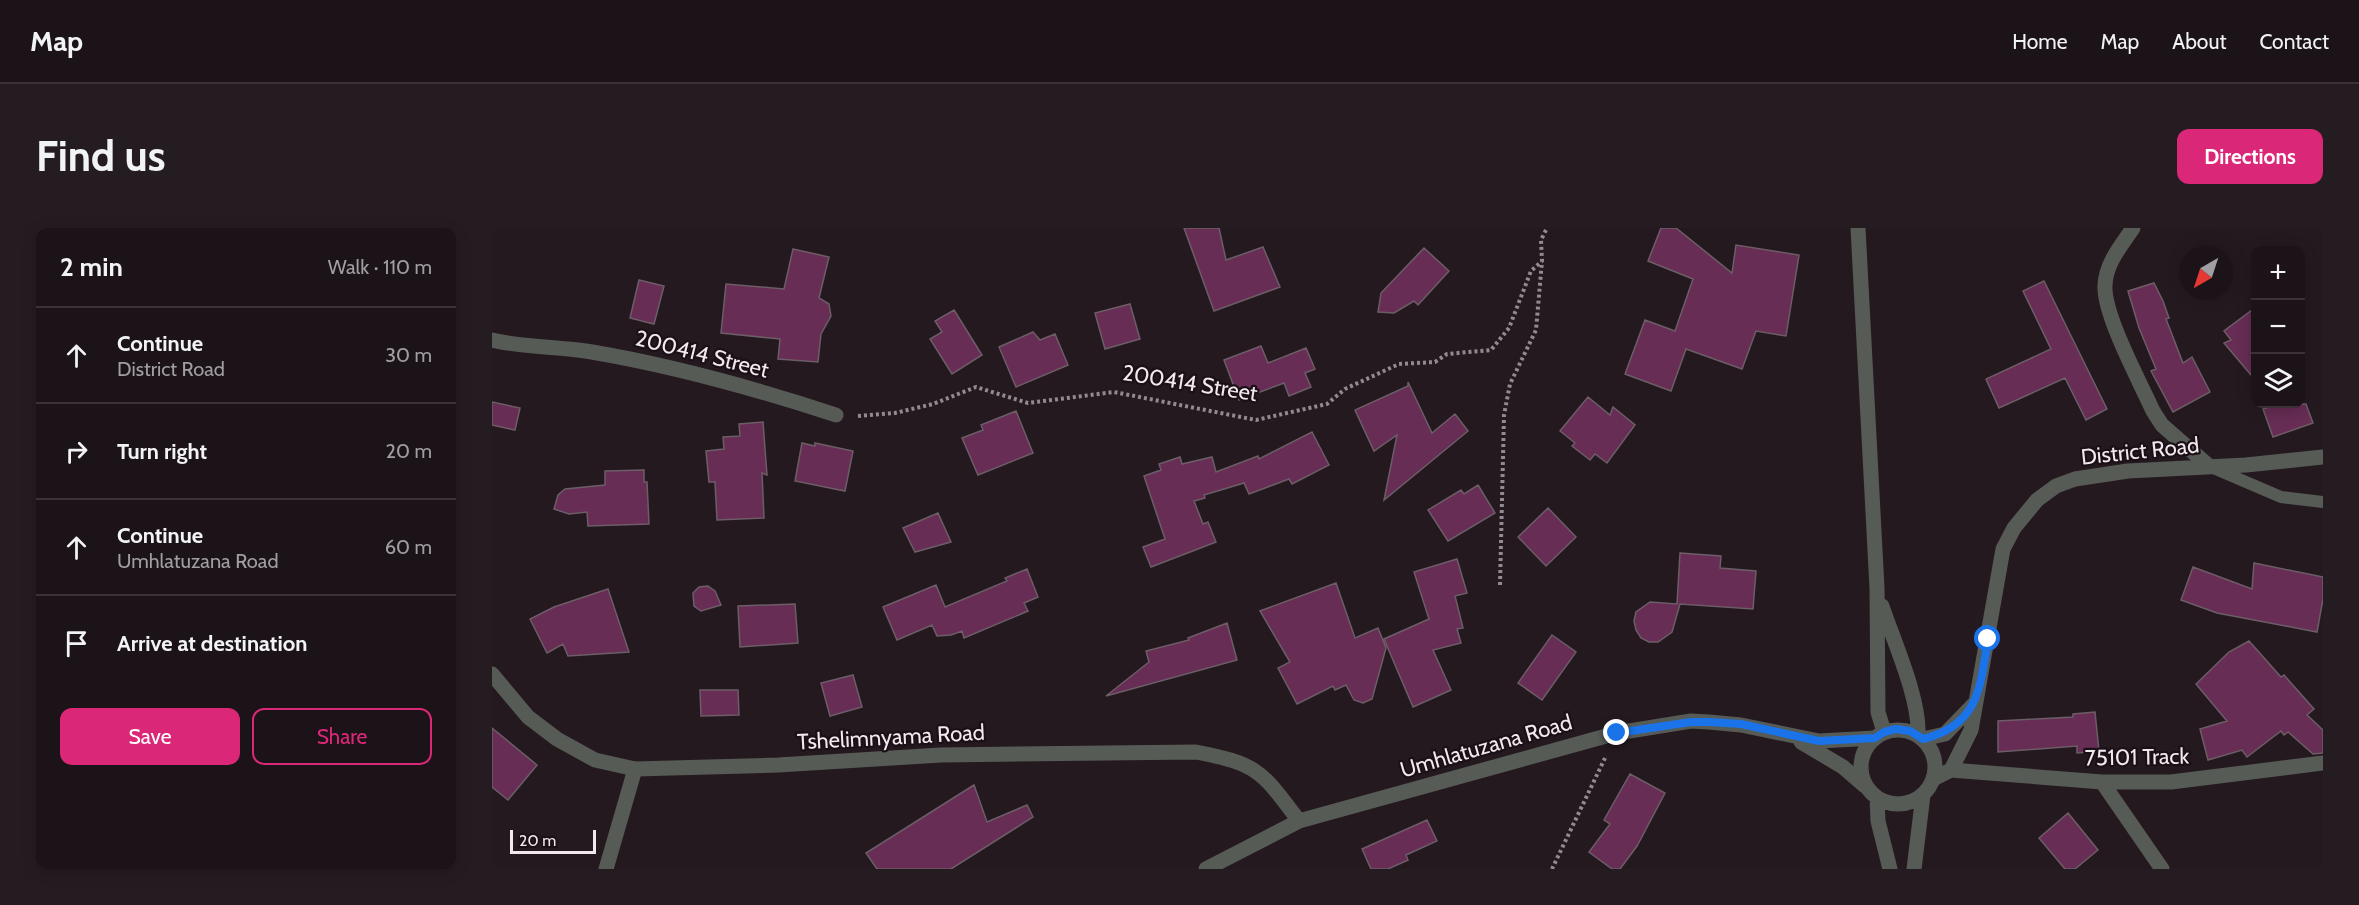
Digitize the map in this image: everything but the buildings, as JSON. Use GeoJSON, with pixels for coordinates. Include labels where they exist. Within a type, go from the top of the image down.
{"type":"FeatureCollection","features":[{"type":"Feature","properties":{"kind":"street"},"geometry":{"type":"LineString","coordinates":[[1858,228],[1877,588],[1879,735]]}},
{"type":"Feature","properties":{"kind":"street"},"geometry":{"type":"LineString","coordinates":[[2133,228],[2112,258],[2104,284],[2110,312],[2152,411],[2162,424],[2210,467]]}},
{"type":"Feature","properties":{"kind":"street","name":"200414 Street"},"geometry":{"type":"LineString","coordinates":[[492,340],[589,351],[644,361],[836,414]]}},
{"type":"Feature","properties":{"kind":"street","name":"District Road"},"geometry":{"type":"LineString","coordinates":[[1951,770],[1971,730],[2003,549],[2014,528],[2037,500],[2056,486],[2100,474],[2323,457]]}},
{"type":"Feature","properties":{"kind":"street"},"geometry":{"type":"LineString","coordinates":[[1877,588],[1912,694],[1920,737],[1932,751],[1935,764],[1933,779],[1923,795],[1914,869]]}},
{"type":"Feature","properties":{"kind":"street","name":"Tshelimnyama Road"},"geometry":{"type":"LineString","coordinates":[[492,674],[528,717],[557,739],[595,760],[635,769],[778,765],[941,755],[1196,752],[1232,759],[1261,772],[1299,821]]}},
{"type":"Feature","properties":{"kind":"street"},"geometry":{"type":"LineString","coordinates":[[1890,869],[1873,793],[1861,771],[1862,758],[1879,735],[1896,729],[1920,737],[1945,734],[1976,702]]}},
{"type":"Feature","properties":{"kind":"street","name":"Umhlatuzana Road"},"geometry":{"type":"LineString","coordinates":[[1206,869],[1299,821],[1617,733],[1691,722],[1709,722],[1741,724],[1791,736],[1828,741],[1879,735]]}},
{"type":"Feature","properties":{"kind":"street","name":"Umhlatuzana Road"},"geometry":{"type":"LineString","coordinates":[[1791,736],[1825,755],[1873,793]]}},
{"type":"Feature","properties":{"kind":"street","name":"75101 Track"},"geometry":{"type":"LineString","coordinates":[[1951,770],[2102,782],[2171,782],[2323,763]]}},
{"type":"Feature","properties":{"kind":"street"},"geometry":{"type":"LineString","coordinates":[[606,869],[635,769]]}},
{"type":"Feature","properties":{"kind":"street"},"geometry":{"type":"LineString","coordinates":[[1933,779],[1951,770]]}},
{"type":"Feature","properties":{"kind":"street"},"geometry":{"type":"LineString","coordinates":[[2102,782],[2162,869]]}},
{"type":"Feature","properties":{"kind":"street"},"geometry":{"type":"LineString","coordinates":[[1873,793],[1898,804],[1911,802],[1923,795]]}},
{"type":"Feature","properties":{"kind":"lane"},"geometry":{"type":"LineString","coordinates":[[2210,467],[2280,497],[2323,502]]}},
{"type":"Feature","properties":{"kind":"path"},"geometry":{"type":"LineString","coordinates":[[1500,585],[1504,415],[1510,384],[1536,330],[1542,261],[1541,240],[1547,228]]}},
{"type":"Feature","properties":{"kind":"path","name":"200414 Street"},"geometry":{"type":"LineString","coordinates":[[836,414],[859,416],[895,413],[933,404],[976,387],[1028,404],[1114,392],[1256,420],[1327,404],[1346,389],[1399,364],[1435,362],[1447,354],[1491,350],[1509,328],[1531,271],[1542,261]]}},
{"type":"Feature","properties":{"kind":"path"},"geometry":{"type":"LineString","coordinates":[[1552,869],[1617,733]]}},
{"type":"Feature","properties":{"kind":"route"},"geometry":{"type":"LineString","coordinates":[[1617,733],[1691,722],[1709,722],[1741,724],[1819,741],[1875,738],[1884,732],[1896,729],[1910,731],[1923,739],[1945,734],[1976,702],[1988,639]]}}]}
